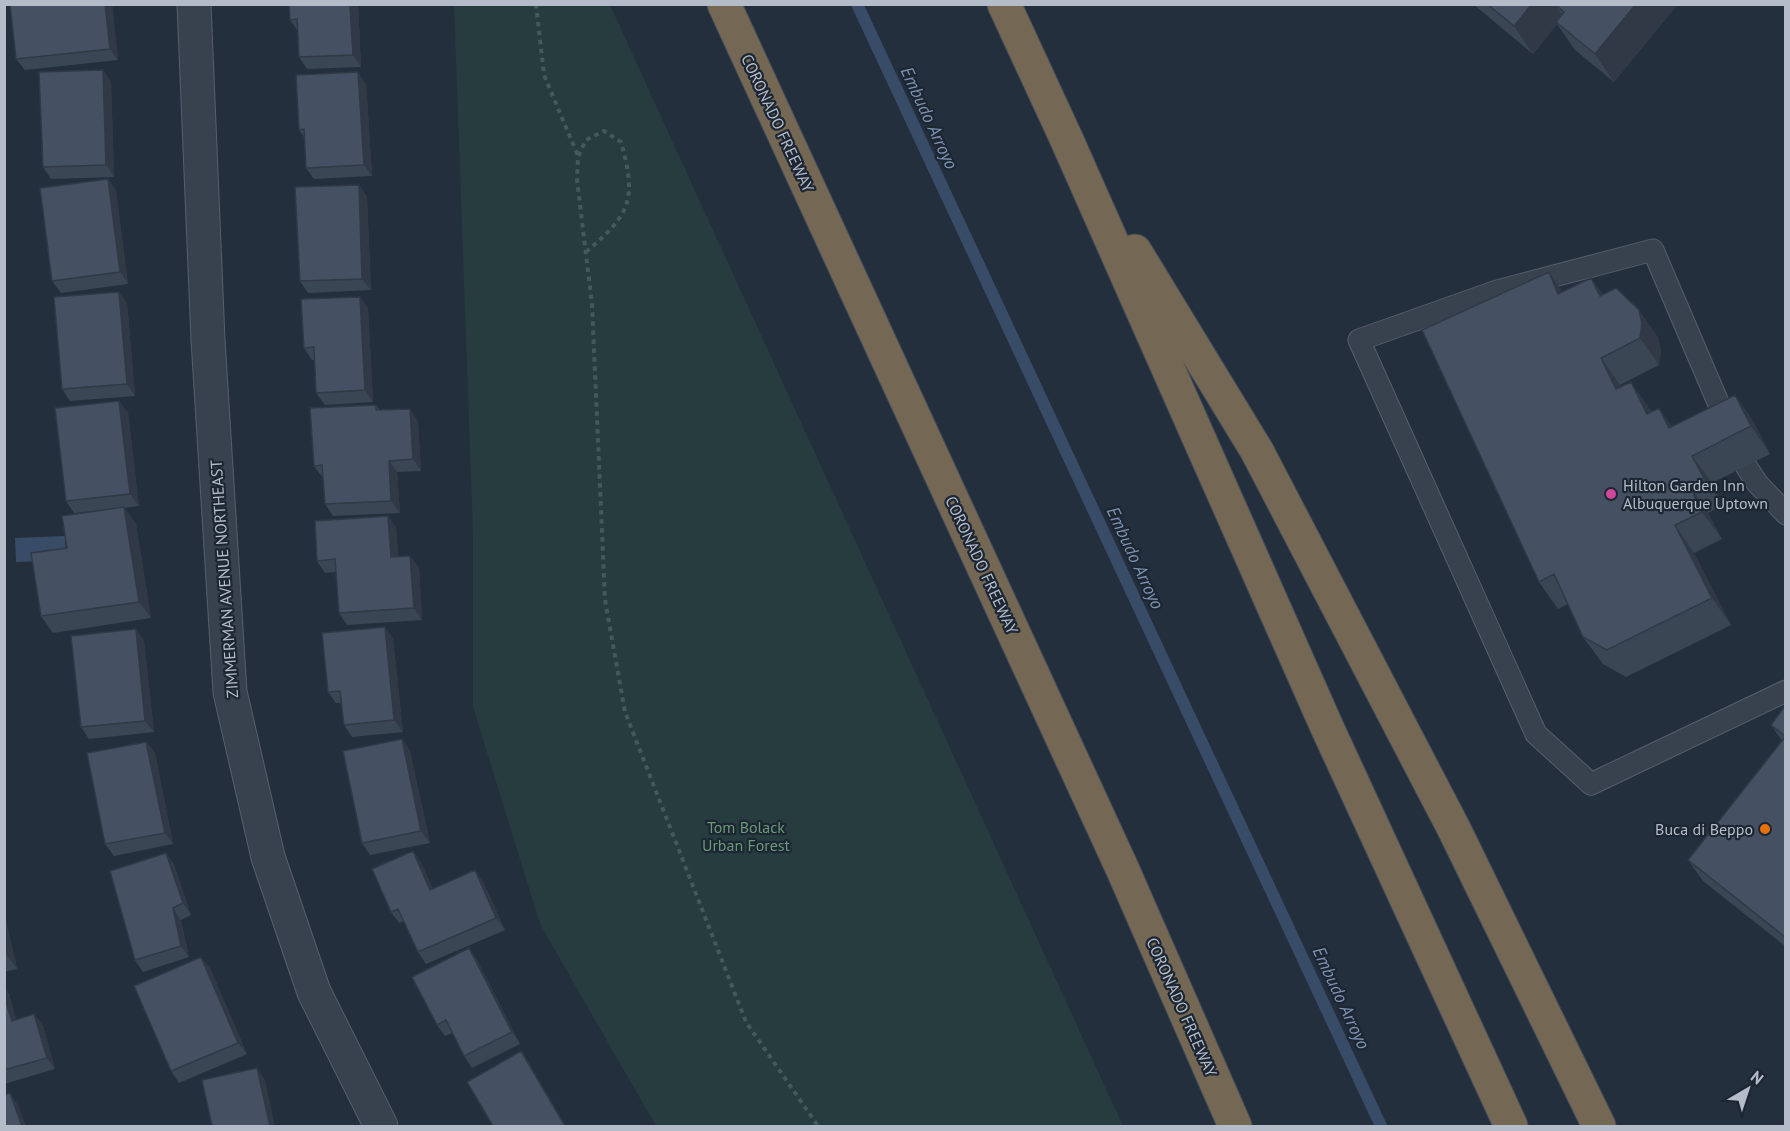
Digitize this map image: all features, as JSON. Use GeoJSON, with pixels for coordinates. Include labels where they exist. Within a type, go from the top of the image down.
{"type":"FeatureCollection","features":[{"type":"Feature","properties":{"kind":"highway","name":"CORONADO FREEWAY"},"geometry":{"type":"LineString","coordinates":[[724,4],[1122,868],[1231,1120]]}},
{"type":"Feature","properties":{"kind":"highway"},"geometry":{"type":"LineString","coordinates":[[1004,4],[1066,138],[1326,725],[1511,1126]]}},
{"type":"Feature","properties":{"kind":"highway"},"geometry":{"type":"LineString","coordinates":[[1066,138],[1257,451],[1454,829],[1599,1126]]}},
{"type":"Feature","properties":{"kind":"street","name":"ZIMMERMAN AVENUE NORTHEAST"},"geometry":{"type":"LineString","coordinates":[[194,4],[208,340],[230,692],[268,857],[314,992],[381,1126]]}},
{"type":"Feature","properties":{"kind":"lane"},"geometry":{"type":"LineString","coordinates":[[1732,434],[1653,250],[1497,291],[1359,340],[1536,734],[1591,784],[1785,691]]}},
{"type":"Feature","properties":{"kind":"lane"},"geometry":{"type":"LineString","coordinates":[[1746,466],[1757,483],[1785,514]]}},
{"type":"Feature","properties":{"kind":"path"},"geometry":{"type":"LineString","coordinates":[[536,4],[544,75],[578,157],[578,180],[592,304],[604,600],[625,712],[746,1022],[818,1126]]}},
{"type":"Feature","properties":{"kind":"path"},"geometry":{"type":"LineString","coordinates":[[578,157],[586,140],[604,132],[621,142],[631,178],[625,212],[608,234],[586,252]]}},
{"type":"Feature","properties":{"kind":"green space","name":"Tom Bolack Urban Forest"},"geometry":{"type":"Polygon","coordinates":[[[454,5],[610,5],[1123,1126],[656,1126],[540,924],[473,707],[473,533],[454,5]]]}},
{"type":"Feature","properties":{"kind":"water"},"geometry":{"type":"Polygon","coordinates":[[[65,536],[66,560],[16,562],[15,538],[65,536]]]}},
{"type":"Feature","properties":{"kind":"building"},"geometry":{"type":"Polygon","coordinates":[[[10,4],[105,4],[110,49],[16,59],[10,4]]]}},
{"type":"Feature","properties":{"kind":"building"},"geometry":{"type":"Polygon","coordinates":[[[289,4],[350,4],[353,55],[299,57],[297,19],[290,20],[289,4]]]}},
{"type":"Feature","properties":{"kind":"building"},"geometry":{"type":"Polygon","coordinates":[[[1487,4],[1532,4],[1514,26],[1487,4]]]}},
{"type":"Feature","properties":{"kind":"building"},"geometry":{"type":"Polygon","coordinates":[[[1555,4],[1636,4],[1595,54],[1556,22],[1564,12],[1555,4]]]}},
{"type":"Feature","properties":{"kind":"building"},"geometry":{"type":"Polygon","coordinates":[[[103,70],[106,165],[43,167],[39,72],[103,70]]]}},
{"type":"Feature","properties":{"kind":"building"},"geometry":{"type":"Polygon","coordinates":[[[358,72],[364,165],[306,168],[304,129],[299,130],[296,75],[358,72]]]}},
{"type":"Feature","properties":{"kind":"building"},"geometry":{"type":"Polygon","coordinates":[[[108,179],[120,272],[52,281],[40,188],[108,179]]]}},
{"type":"Feature","properties":{"kind":"building"},"geometry":{"type":"Polygon","coordinates":[[[359,185],[362,279],[300,281],[295,187],[359,185]]]}},
{"type":"Feature","properties":{"kind":"building","name":"Hilton Garden Inn Albuquerque Uptown"},"geometry":{"type":"Polygon","coordinates":[[[1549,272],[1558,294],[1591,278],[1600,296],[1616,288],[1639,310],[1642,323],[1640,338],[1601,358],[1616,389],[1631,382],[1647,414],[1659,408],[1669,428],[1735,395],[1751,426],[1692,456],[1704,478],[1689,485],[1702,512],[1675,525],[1712,598],[1607,650],[1583,637],[1554,574],[1539,582],[1422,330],[1549,272]]]}},
{"type":"Feature","properties":{"kind":"building"},"geometry":{"type":"Polygon","coordinates":[[[119,292],[127,384],[62,389],[54,297],[119,292]]]}},
{"type":"Feature","properties":{"kind":"building"},"geometry":{"type":"Polygon","coordinates":[[[360,297],[365,390],[316,393],[314,347],[304,348],[301,299],[360,297]]]}},
{"type":"Feature","properties":{"kind":"building"},"geometry":{"type":"Polygon","coordinates":[[[119,401],[130,494],[66,501],[55,408],[119,401]]]}},
{"type":"Feature","properties":{"kind":"building"},"geometry":{"type":"Polygon","coordinates":[[[376,405],[376,410],[410,409],[413,459],[389,461],[391,501],[325,504],[322,465],[314,466],[310,408],[376,405]]]}},
{"type":"Feature","properties":{"kind":"building"},"geometry":{"type":"Polygon","coordinates":[[[124,507],[139,602],[41,616],[31,553],[67,548],[62,516],[124,507]]]}},
{"type":"Feature","properties":{"kind":"building"},"geometry":{"type":"Polygon","coordinates":[[[388,516],[391,557],[410,556],[414,608],[339,613],[335,559],[317,561],[315,521],[388,516]]]}},
{"type":"Feature","properties":{"kind":"building"},"geometry":{"type":"Polygon","coordinates":[[[385,627],[394,720],[344,725],[340,691],[328,692],[322,633],[385,627]]]}},
{"type":"Feature","properties":{"kind":"building"},"geometry":{"type":"Polygon","coordinates":[[[136,629],[145,721],[81,727],[71,636],[136,629]]]}},
{"type":"Feature","properties":{"kind":"building"},"geometry":{"type":"Polygon","coordinates":[[[1785,706],[1785,736],[1771,725],[1785,706]]]}},
{"type":"Feature","properties":{"kind":"building","name":"Buca di Beppo"},"geometry":{"type":"Polygon","coordinates":[[[1785,737],[1785,937],[1688,860],[1785,737]]]}},
{"type":"Feature","properties":{"kind":"building"},"geometry":{"type":"Polygon","coordinates":[[[402,739],[421,831],[362,843],[343,751],[402,739]]]}},
{"type":"Feature","properties":{"kind":"building"},"geometry":{"type":"Polygon","coordinates":[[[146,742],[165,833],[105,844],[87,753],[146,742]]]}},
{"type":"Feature","properties":{"kind":"building"},"geometry":{"type":"Polygon","coordinates":[[[413,851],[430,890],[475,870],[496,918],[418,952],[398,909],[391,912],[372,869],[413,851]]]}},
{"type":"Feature","properties":{"kind":"building"},"geometry":{"type":"Polygon","coordinates":[[[166,853],[183,903],[173,908],[181,946],[135,960],[110,871],[166,853]]]}},
{"type":"Feature","properties":{"kind":"building"},"geometry":{"type":"Polygon","coordinates":[[[469,948],[512,1032],[464,1056],[446,1020],[437,1025],[412,977],[469,948]]]}},
{"type":"Feature","properties":{"kind":"building"},"geometry":{"type":"Polygon","coordinates":[[[201,957],[238,1043],[171,1071],[134,986],[201,957]]]}},
{"type":"Feature","properties":{"kind":"building"},"geometry":{"type":"Polygon","coordinates":[[[4,996],[12,1021],[34,1014],[47,1058],[4,1070],[4,996]]]}},
{"type":"Feature","properties":{"kind":"building"},"geometry":{"type":"Polygon","coordinates":[[[521,1051],[565,1126],[493,1126],[467,1082],[521,1051]]]}},
{"type":"Feature","properties":{"kind":"building"},"geometry":{"type":"Polygon","coordinates":[[[257,1068],[270,1126],[212,1126],[202,1080],[257,1068]]]}},
{"type":"Feature","properties":{"kind":"building"},"geometry":{"type":"Polygon","coordinates":[[[10,1093],[22,1126],[4,1126],[4,1095],[10,1093]]]}},
{"type":"Feature","properties":{"kind":"waterway","name":"Embudo Arroyo"},"geometry":{"type":"LineString","coordinates":[[857,4],[1381,1126]]}},
{"type":"Feature","properties":{"kind":"place","name":"Hilton Garden Inn Albuquerque Uptown"},"geometry":{"type":"Point","coordinates":[1611,494]}},
{"type":"Feature","properties":{"kind":"place","name":"Buca di Beppo"},"geometry":{"type":"Point","coordinates":[1765,829]}}]}
